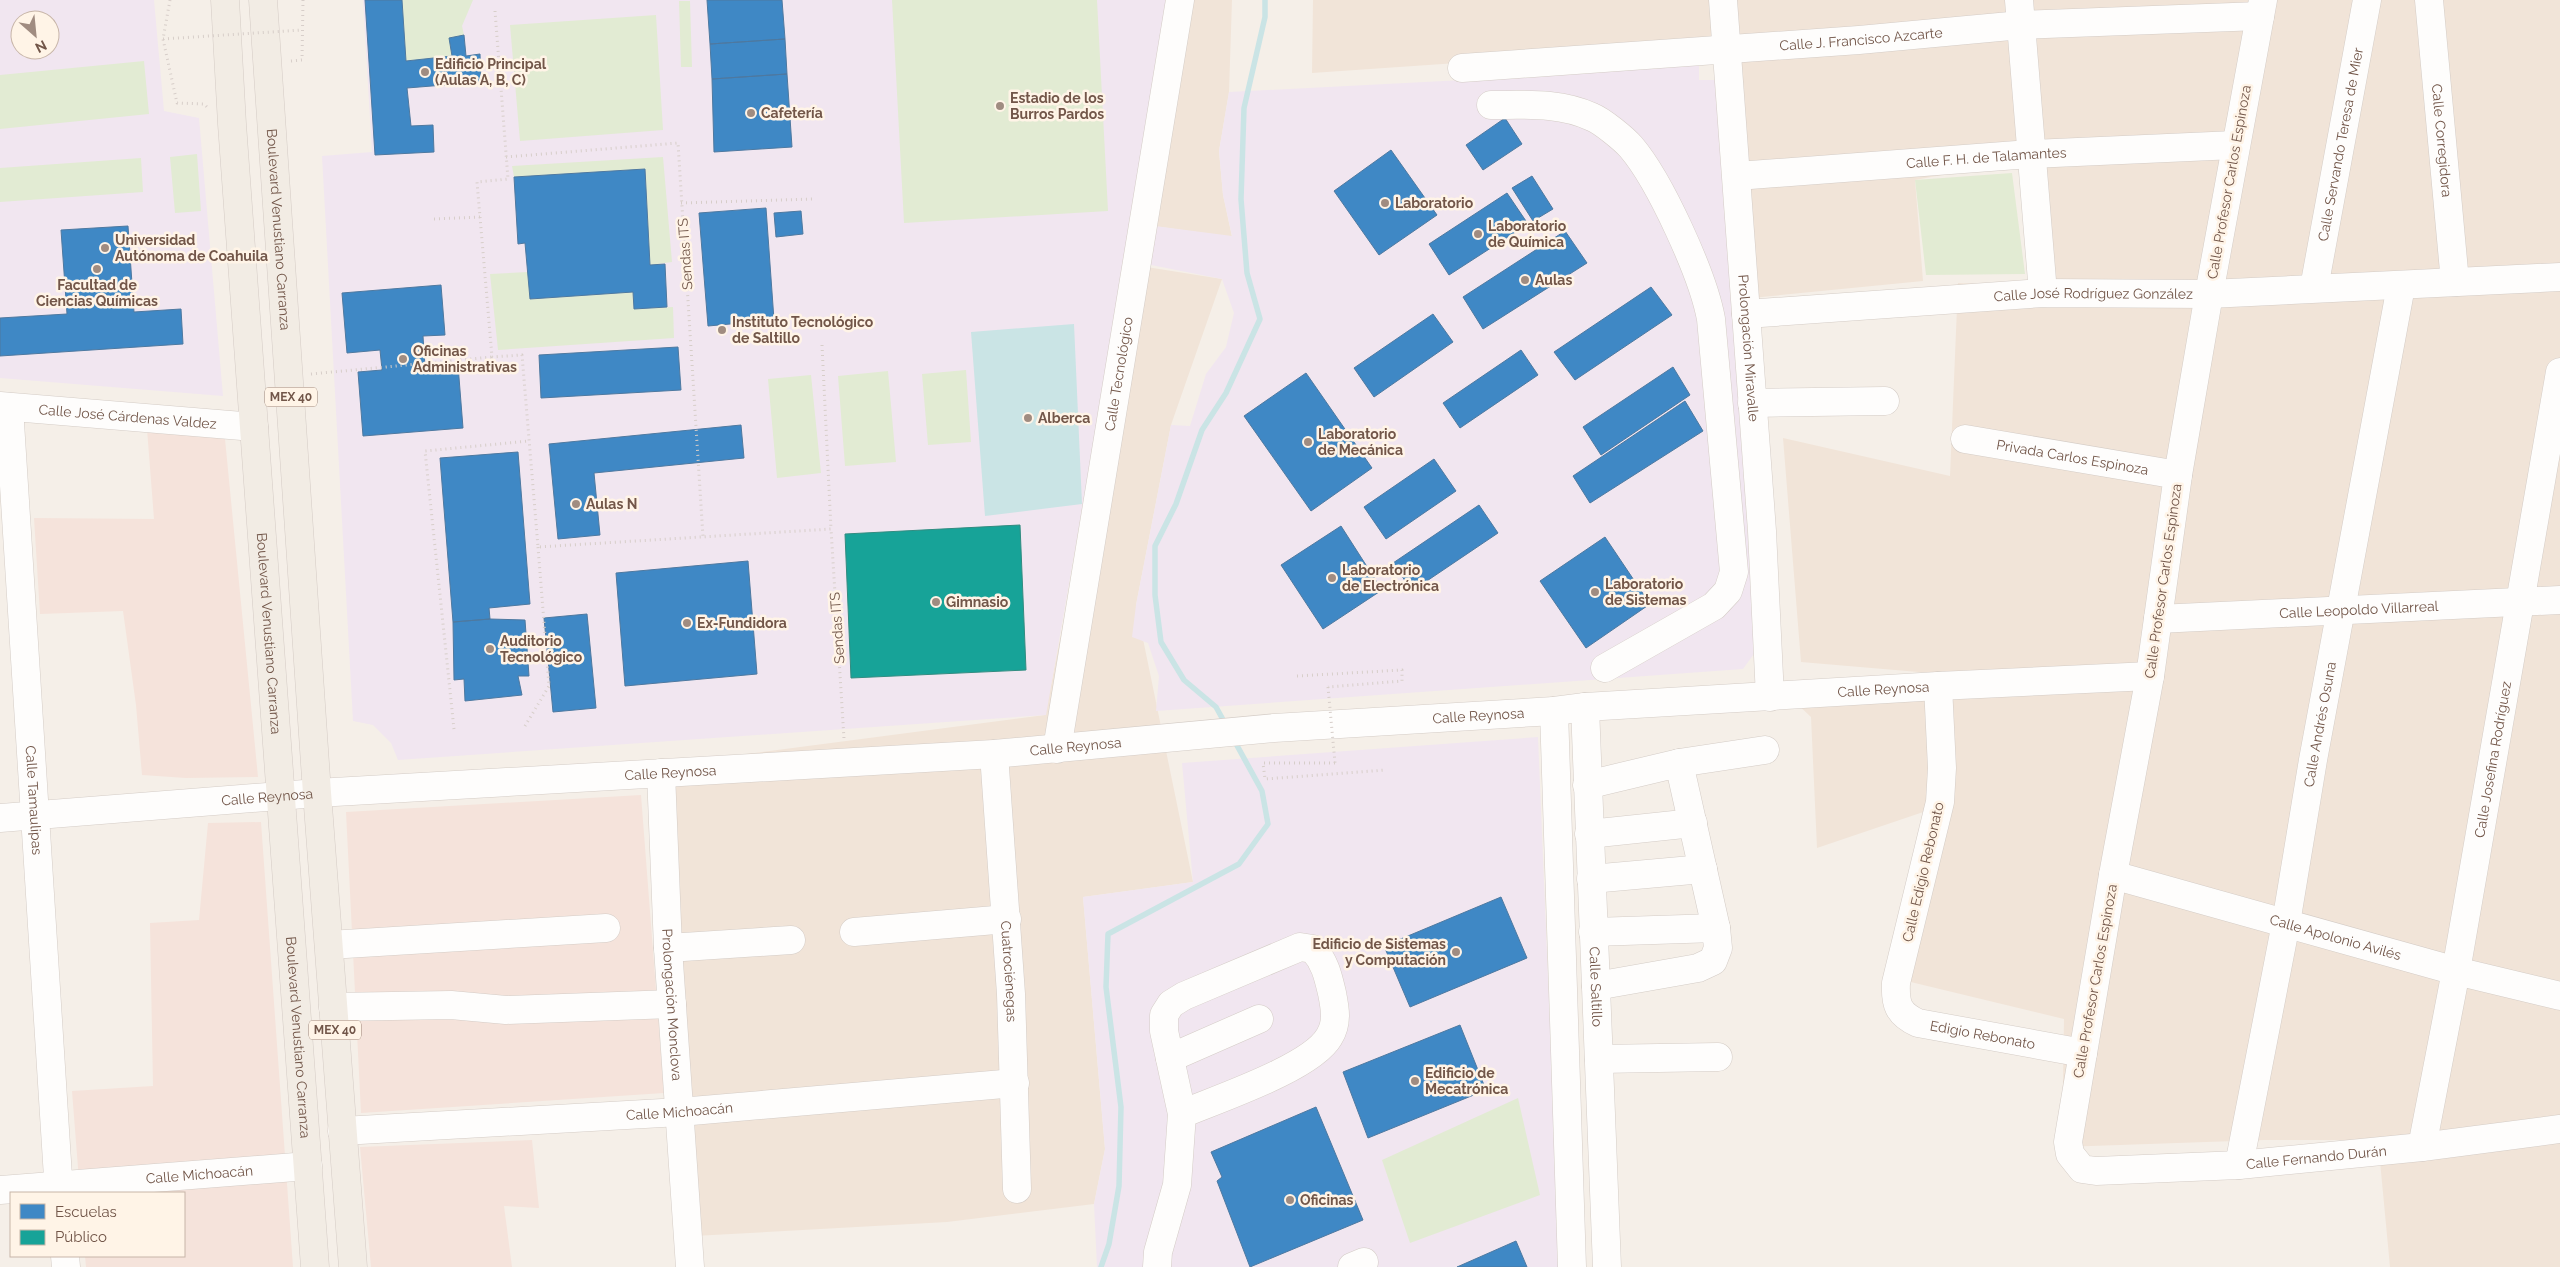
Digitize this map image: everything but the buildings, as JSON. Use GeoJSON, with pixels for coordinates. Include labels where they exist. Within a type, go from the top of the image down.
{"type":"FeatureCollection","features":[{"type":"Feature","properties":{"kind":"main road","name":"Boulevard Venustiano Carranza"},"geometry":{"type":"LineString","coordinates":[[225,0],[232,124],[315,1267]]}},
{"type":"Feature","properties":{"kind":"main road","name":"Boulevard Venustiano Carranza"},"geometry":{"type":"LineString","coordinates":[[263,0],[317,793],[353,1267]]}},
{"type":"Feature","properties":{"kind":"street","name":"Calle Tecnológico"},"geometry":{"type":"LineString","coordinates":[[1057,749],[1180,0]]}},
{"type":"Feature","properties":{"kind":"street","name":"Prolongación Miravalle"},"geometry":{"type":"LineString","coordinates":[[1723,0],[1762,531],[1770,697]]}},
{"type":"Feature","properties":{"kind":"street","name":"Calle Servando Teresa de Mier"},"geometry":{"type":"LineString","coordinates":[[2314,288],[2367,0]]}},
{"type":"Feature","properties":{"kind":"street","name":"Calle Corregidora"},"geometry":{"type":"LineString","coordinates":[[2428,0],[2454,282]]}},
{"type":"Feature","properties":{"kind":"street","name":"Calle J. Francisco Azcarte"},"geometry":{"type":"LineString","coordinates":[[1462,68],[1727,49],[2020,13],[2261,8]]}},
{"type":"Feature","properties":{"kind":"street","name":"Calle Profesor Carlos Espinoza"},"geometry":{"type":"LineString","coordinates":[[2075,1162],[2070,1154],[2068,1142],[2113,875],[2150,676],[2178,475],[2235,145],[2261,8]]}},
{"type":"Feature","properties":{"kind":"street"},"geometry":{"type":"LineString","coordinates":[[2020,13],[2030,154],[2043,292]]}},
{"type":"Feature","properties":{"kind":"street"},"geometry":{"type":"LineString","coordinates":[[1491,105],[1551,104],[1585,114],[1593,117],[1630,147],[1652,178],[1707,296],[1711,319],[1734,572],[1728,591],[1714,606],[1606,668]]}},
{"type":"Feature","properties":{"kind":"street","name":"Calle F. H. de Talamantes"},"geometry":{"type":"LineString","coordinates":[[1737,176],[2030,154],[2235,145]]}},
{"type":"Feature","properties":{"kind":"street"},"geometry":{"type":"LineString","coordinates":[[1696,272],[1744,282]]}},
{"type":"Feature","properties":{"kind":"street","name":"Calle José Rodríguez González"},"geometry":{"type":"LineString","coordinates":[[1746,314],[2043,292],[2209,294],[2560,277]]}},
{"type":"Feature","properties":{"kind":"street","name":"Calle Andrés Osuna"},"geometry":{"type":"LineString","coordinates":[[2239,1165],[2286,923],[2312,760],[2401,286]]}},
{"type":"Feature","properties":{"kind":"street","name":"Calle Josefina Rodríguez"},"geometry":{"type":"LineString","coordinates":[[2422,1147],[2456,971],[2518,602],[2560,372]]}},
{"type":"Feature","properties":{"kind":"street"},"geometry":{"type":"LineString","coordinates":[[1752,404],[1885,401]]}},
{"type":"Feature","properties":{"kind":"street","name":"Calle José Cárdenas Valdez"},"geometry":{"type":"LineString","coordinates":[[5,407],[254,427]]}},
{"type":"Feature","properties":{"kind":"street","name":"Calle Tamaulipas"},"geometry":{"type":"LineString","coordinates":[[5,407],[36,815],[59,1190]]}},
{"type":"Feature","properties":{"kind":"street","name":"Privada Carlos Espinoza"},"geometry":{"type":"LineString","coordinates":[[1965,439],[2178,475]]}},
{"type":"Feature","properties":{"kind":"street","name":"Calle Leopoldo Villarreal"},"geometry":{"type":"LineString","coordinates":[[2158,619],[2340,612],[2560,600]]}},
{"type":"Feature","properties":{"kind":"street","name":"Calle Reynosa"},"geometry":{"type":"LineString","coordinates":[[0,818],[317,793],[994,754],[1274,728],[1554,711],[1585,707],[1938,686],[2150,676]]}},
{"type":"Feature","properties":{"kind":"street","name":"Calle Edigio Rebonato"},"geometry":{"type":"LineString","coordinates":[[1895,998],[1896,983],[1940,802],[1942,768],[1938,686]]}},
{"type":"Feature","properties":{"kind":"street","name":"Calle Saltillo"},"geometry":{"type":"LineString","coordinates":[[1585,707],[1607,1267]]}},
{"type":"Feature","properties":{"kind":"street"},"geometry":{"type":"LineString","coordinates":[[1554,711],[1572,1267]]}},
{"type":"Feature","properties":{"kind":"street"},"geometry":{"type":"LineString","coordinates":[[1588,785],[1679,763],[1766,750]]}},
{"type":"Feature","properties":{"kind":"street","name":"Cuatrociénegas"},"geometry":{"type":"LineString","coordinates":[[994,754],[1007,919],[1015,1083],[1017,1189]]}},
{"type":"Feature","properties":{"kind":"street"},"geometry":{"type":"LineString","coordinates":[[1596,986],[1698,968],[1713,960],[1718,948],[1716,928],[1679,763]]}},
{"type":"Feature","properties":{"kind":"street","name":"Prolongación Monclova"},"geometry":{"type":"LineString","coordinates":[[661,773],[668,948],[690,1267]]}},
{"type":"Feature","properties":{"kind":"street"},"geometry":{"type":"LineString","coordinates":[[1589,834],[1693,823]]}},
{"type":"Feature","properties":{"kind":"street"},"geometry":{"type":"LineString","coordinates":[[1592,879],[1703,868]]}},
{"type":"Feature","properties":{"kind":"street","name":"Calle Apolonio Avilés"},"geometry":{"type":"LineString","coordinates":[[2113,875],[2456,971],[2560,996]]}},
{"type":"Feature","properties":{"kind":"street"},"geometry":{"type":"LineString","coordinates":[[854,932],[1007,919]]}},
{"type":"Feature","properties":{"kind":"street"},"geometry":{"type":"LineString","coordinates":[[328,945],[606,928]]}},
{"type":"Feature","properties":{"kind":"street"},"geometry":{"type":"LineString","coordinates":[[1594,932],[1716,928]]}},
{"type":"Feature","properties":{"kind":"street"},"geometry":{"type":"LineString","coordinates":[[668,948],[791,940]]}},
{"type":"Feature","properties":{"kind":"street"},"geometry":{"type":"LineString","coordinates":[[1157,1267],[1158,1252],[1177,1185],[1182,1114],[1164,1031],[1164,1015],[1171,1004],[1184,996],[1300,947],[1313,949],[1321,958],[1335,1007],[1335,1025],[1329,1039],[1312,1054],[1285,1071],[1182,1114]]}},
{"type":"Feature","properties":{"kind":"street","name":"Edigio Rebonato"},"geometry":{"type":"LineString","coordinates":[[1895,998],[1898,1010],[1905,1018],[1918,1023],[2083,1053]]}},
{"type":"Feature","properties":{"kind":"street"},"geometry":{"type":"LineString","coordinates":[[333,1007],[451,1005],[506,1010],[672,1004]]}},
{"type":"Feature","properties":{"kind":"street"},"geometry":{"type":"LineString","coordinates":[[1170,1058],[1259,1019]]}},
{"type":"Feature","properties":{"kind":"street"},"geometry":{"type":"LineString","coordinates":[[1599,1060],[1718,1057]]}},
{"type":"Feature","properties":{"kind":"street","name":"Calle Michoacán"},"geometry":{"type":"LineString","coordinates":[[342,1131],[680,1112],[1015,1083]]}},
{"type":"Feature","properties":{"kind":"street","name":"Calle Fernando Durán"},"geometry":{"type":"LineString","coordinates":[[2075,1162],[2082,1169],[2096,1171],[2239,1165],[2422,1147],[2560,1129]]}},
{"type":"Feature","properties":{"kind":"street","name":"Calle Michoacán"},"geometry":{"type":"LineString","coordinates":[[0,1190],[59,1190],[308,1166]]}},
{"type":"Feature","properties":{"kind":"path"},"geometry":{"type":"LineString","coordinates":[[170,0],[162,39],[177,103],[204,104],[232,124]]}},
{"type":"Feature","properties":{"kind":"path"},"geometry":{"type":"LineString","coordinates":[[268,63],[302,60],[302,0]]}},
{"type":"Feature","properties":{"kind":"path"},"geometry":{"type":"LineString","coordinates":[[492,357],[477,182],[508,179],[495,11]]}},
{"type":"Feature","properties":{"kind":"path"},"geometry":{"type":"LineString","coordinates":[[162,39],[302,30]]}},
{"type":"Feature","properties":{"kind":"path","name":"Sendas ITS"},"geometry":{"type":"LineString","coordinates":[[506,157],[678,143],[703,537]]}},
{"type":"Feature","properties":{"kind":"path"},"geometry":{"type":"LineString","coordinates":[[681,203],[814,199]]}},
{"type":"Feature","properties":{"kind":"path"},"geometry":{"type":"LineString","coordinates":[[434,219],[480,216]]}},
{"type":"Feature","properties":{"kind":"path","name":"Sendas ITS"},"geometry":{"type":"LineString","coordinates":[[822,345],[831,529],[844,727]]}},
{"type":"Feature","properties":{"kind":"path"},"geometry":{"type":"LineString","coordinates":[[313,374],[522,355],[549,686],[525,726]]}},
{"type":"Feature","properties":{"kind":"path"},"geometry":{"type":"LineString","coordinates":[[454,730],[425,451],[529,442]]}},
{"type":"Feature","properties":{"kind":"path"},"geometry":{"type":"LineString","coordinates":[[538,547],[831,529]]}},
{"type":"Feature","properties":{"kind":"path"},"geometry":{"type":"LineString","coordinates":[[1298,676],[1402,670],[1402,681],[1328,687],[1335,763],[1263,763],[1265,779],[1386,770]]}},
{"type":"Feature","properties":{"kind":"shaded area","name":"Universidad Autónoma de Coahuila"},"geometry":{"type":"Polygon","coordinates":[[[0,0],[154,0],[164,111],[199,118],[223,396],[0,378],[0,0]]]}},
{"type":"Feature","properties":{"kind":"shaded area","name":"Instituto Tecnológico de Saltillo"},"geometry":{"type":"Polygon","coordinates":[[[363,0],[1171,0],[1046,715],[398,760],[391,743],[373,725],[353,721],[322,156],[372,152],[363,0]]]}},
{"type":"Feature","properties":{"kind":"shaded area"},"geometry":{"type":"Polygon","coordinates":[[[1188,0],[1232,0],[1229,92],[1219,151],[1223,195],[1232,237],[1147,225],[1188,0]]]}},
{"type":"Feature","properties":{"kind":"shaded area"},"geometry":{"type":"Polygon","coordinates":[[[1313,0],[2560,0],[2560,1267],[2390,1267],[2378,1140],[2264,1140],[2062,1147],[2064,1019],[1890,977],[1941,806],[1817,848],[1811,717],[1776,684],[1942,674],[1801,662],[1783,438],[1950,476],[1958,283],[2043,287],[2033,158],[1915,180],[1923,281],[1751,298],[1732,44],[1312,73],[1313,0]]]}},
{"type":"Feature","properties":{"kind":"shaded area"},"geometry":{"type":"Polygon","coordinates":[[[1699,64],[1699,80],[1716,80],[1756,651],[1743,669],[1156,711],[1159,676],[1148,643],[1132,637],[1136,605],[1171,425],[1190,426],[1206,374],[1226,347],[1234,313],[1222,279],[1146,264],[1147,225],[1232,236],[1223,195],[1219,151],[1229,92],[1463,80],[1699,64]]]}},
{"type":"Feature","properties":{"kind":"shaded area"},"geometry":{"type":"Polygon","coordinates":[[[1134,265],[1222,279],[1171,425],[1136,605],[1193,882],[1083,897],[1105,1149],[1094,1204],[947,1222],[694,1236],[655,766],[1045,715],[1134,265]]]}},
{"type":"Feature","properties":{"kind":"shaded area"},"geometry":{"type":"Polygon","coordinates":[[[147,429],[225,439],[258,777],[186,778],[142,775],[136,705],[123,611],[40,614],[34,518],[154,519],[147,429]]]}},
{"type":"Feature","properties":{"kind":"shaded area"},"geometry":{"type":"Polygon","coordinates":[[[1538,737],[1560,1267],[1097,1267],[1094,1204],[1105,1149],[1083,897],[1193,882],[1182,763],[1538,737]]]}},
{"type":"Feature","properties":{"kind":"shaded area"},"geometry":{"type":"Polygon","coordinates":[[[641,795],[664,1093],[361,1113],[346,812],[641,795]]]}},
{"type":"Feature","properties":{"kind":"shaded area"},"geometry":{"type":"Polygon","coordinates":[[[261,822],[293,1267],[86,1267],[85,1257],[185,1257],[185,1192],[80,1192],[72,1091],[153,1086],[150,923],[199,920],[208,823],[261,822]]]}},
{"type":"Feature","properties":{"kind":"shaded area"},"geometry":{"type":"Polygon","coordinates":[[[532,1140],[539,1208],[504,1206],[512,1267],[371,1267],[360,1147],[532,1140]]]}},
{"type":"Feature","properties":{"kind":"green space"},"geometry":{"type":"Polygon","coordinates":[[[402,0],[473,0],[462,26],[464,35],[452,56],[406,61],[402,0]]]}},
{"type":"Feature","properties":{"kind":"green space","name":"Estadio de los Burros Pardos"},"geometry":{"type":"Polygon","coordinates":[[[892,0],[1097,0],[1108,211],[904,223],[892,0]]]}},
{"type":"Feature","properties":{"kind":"green space"},"geometry":{"type":"Polygon","coordinates":[[[679,1],[690,1],[692,67],[681,67],[679,1]]]}},
{"type":"Feature","properties":{"kind":"green space"},"geometry":{"type":"Polygon","coordinates":[[[656,15],[663,130],[520,141],[510,25],[656,15]]]}},
{"type":"Feature","properties":{"kind":"green space"},"geometry":{"type":"Polygon","coordinates":[[[144,61],[149,114],[0,129],[0,75],[144,61]]]}},
{"type":"Feature","properties":{"kind":"green space"},"geometry":{"type":"Polygon","coordinates":[[[197,154],[201,211],[175,213],[170,157],[197,154]]]}},
{"type":"Feature","properties":{"kind":"green space"},"geometry":{"type":"Polygon","coordinates":[[[663,157],[672,262],[650,265],[645,169],[514,177],[512,166],[663,157]]]}},
{"type":"Feature","properties":{"kind":"green space"},"geometry":{"type":"Polygon","coordinates":[[[141,158],[143,192],[0,202],[0,168],[141,158]]]}},
{"type":"Feature","properties":{"kind":"green space"},"geometry":{"type":"Polygon","coordinates":[[[2012,173],[2025,274],[1926,275],[1915,180],[2012,173]]]}},
{"type":"Feature","properties":{"kind":"green space"},"geometry":{"type":"Polygon","coordinates":[[[528,272],[530,299],[633,292],[634,309],[673,307],[674,338],[498,350],[490,274],[528,272]]]}},
{"type":"Feature","properties":{"kind":"green space"},"geometry":{"type":"Polygon","coordinates":[[[966,370],[971,442],[928,445],[922,374],[966,370]]]}},
{"type":"Feature","properties":{"kind":"green space"},"geometry":{"type":"Polygon","coordinates":[[[888,371],[896,462],[845,466],[838,376],[888,371]]]}},
{"type":"Feature","properties":{"kind":"green space"},"geometry":{"type":"Polygon","coordinates":[[[811,375],[821,473],[777,478],[768,379],[811,375]]]}},
{"type":"Feature","properties":{"kind":"green space"},"geometry":{"type":"Polygon","coordinates":[[[1518,1098],[1540,1195],[1410,1243],[1382,1160],[1518,1098]]]}},
{"type":"Feature","properties":{"kind":"water","name":"Alberca"},"geometry":{"type":"Polygon","coordinates":[[[1074,324],[1082,504],[985,516],[971,332],[1074,324]]]}},
{"type":"Feature","properties":{"kind":"waterway"},"geometry":{"type":"LineString","coordinates":[[1226,725],[1216,707],[1184,680],[1161,642],[1155,595],[1155,546],[1176,504],[1202,430],[1226,393],[1260,319],[1247,273],[1241,199],[1244,108],[1265,17],[1265,0]]}},
{"type":"Feature","properties":{"kind":"waterway"},"geometry":{"type":"LineString","coordinates":[[1101,1267],[1109,1244],[1119,1186],[1121,1107],[1106,987],[1108,934],[1239,864],[1268,824],[1262,791],[1234,740]]}},
{"type":"Feature","properties":{"kind":"place","name":"Edificio Principal (Aulas A, B, C)"},"geometry":{"type":"Point","coordinates":[425,72]}},
{"type":"Feature","properties":{"kind":"place","name":"Estadio de los Burros Pardos"},"geometry":{"type":"Point","coordinates":[1000,106]}},
{"type":"Feature","properties":{"kind":"place","name":"Cafetería"},"geometry":{"type":"Point","coordinates":[751,113]}},
{"type":"Feature","properties":{"kind":"place","name":"Laboratorio"},"geometry":{"type":"Point","coordinates":[1385,203]}},
{"type":"Feature","properties":{"kind":"place","name":"Laboratorio de Química"},"geometry":{"type":"Point","coordinates":[1478,234]}},
{"type":"Feature","properties":{"kind":"place","name":"Universidad Autónoma de Coahuila"},"geometry":{"type":"Point","coordinates":[105,248]}},
{"type":"Feature","properties":{"kind":"place","name":"Facultad de Ciencias Químicas"},"geometry":{"type":"Point","coordinates":[97,269]}},
{"type":"Feature","properties":{"kind":"place","name":"Aulas"},"geometry":{"type":"Point","coordinates":[1525,280]}},
{"type":"Feature","properties":{"kind":"place","name":"Instituto Tecnológico de Saltillo"},"geometry":{"type":"Point","coordinates":[722,330]}},
{"type":"Feature","properties":{"kind":"place","name":"Oficinas Administrativas"},"geometry":{"type":"Point","coordinates":[403,359]}},
{"type":"Feature","properties":{"kind":"place","name":"Alberca"},"geometry":{"type":"Point","coordinates":[1028,418]}},
{"type":"Feature","properties":{"kind":"place","name":"Laboratorio de Mecánica"},"geometry":{"type":"Point","coordinates":[1308,442]}},
{"type":"Feature","properties":{"kind":"place","name":"Aulas N"},"geometry":{"type":"Point","coordinates":[576,504]}},
{"type":"Feature","properties":{"kind":"place","name":"Laboratorio de Electrónica"},"geometry":{"type":"Point","coordinates":[1332,578]}},
{"type":"Feature","properties":{"kind":"place","name":"Laboratorio de Sistemas"},"geometry":{"type":"Point","coordinates":[1595,592]}},
{"type":"Feature","properties":{"kind":"place","name":"Gimnasio"},"geometry":{"type":"Point","coordinates":[936,602]}},
{"type":"Feature","properties":{"kind":"place","name":"Ex-Fundidora"},"geometry":{"type":"Point","coordinates":[687,623]}},
{"type":"Feature","properties":{"kind":"place","name":"Auditorio Tecnológico"},"geometry":{"type":"Point","coordinates":[490,649]}},
{"type":"Feature","properties":{"kind":"place","name":"Edificio de Sistemas y Computación"},"geometry":{"type":"Point","coordinates":[1456,952]}},
{"type":"Feature","properties":{"kind":"place","name":"Edificio de Mecatrónica"},"geometry":{"type":"Point","coordinates":[1415,1081]}},
{"type":"Feature","properties":{"kind":"place","name":"Oficinas"},"geometry":{"type":"Point","coordinates":[1290,1200]}}]}
